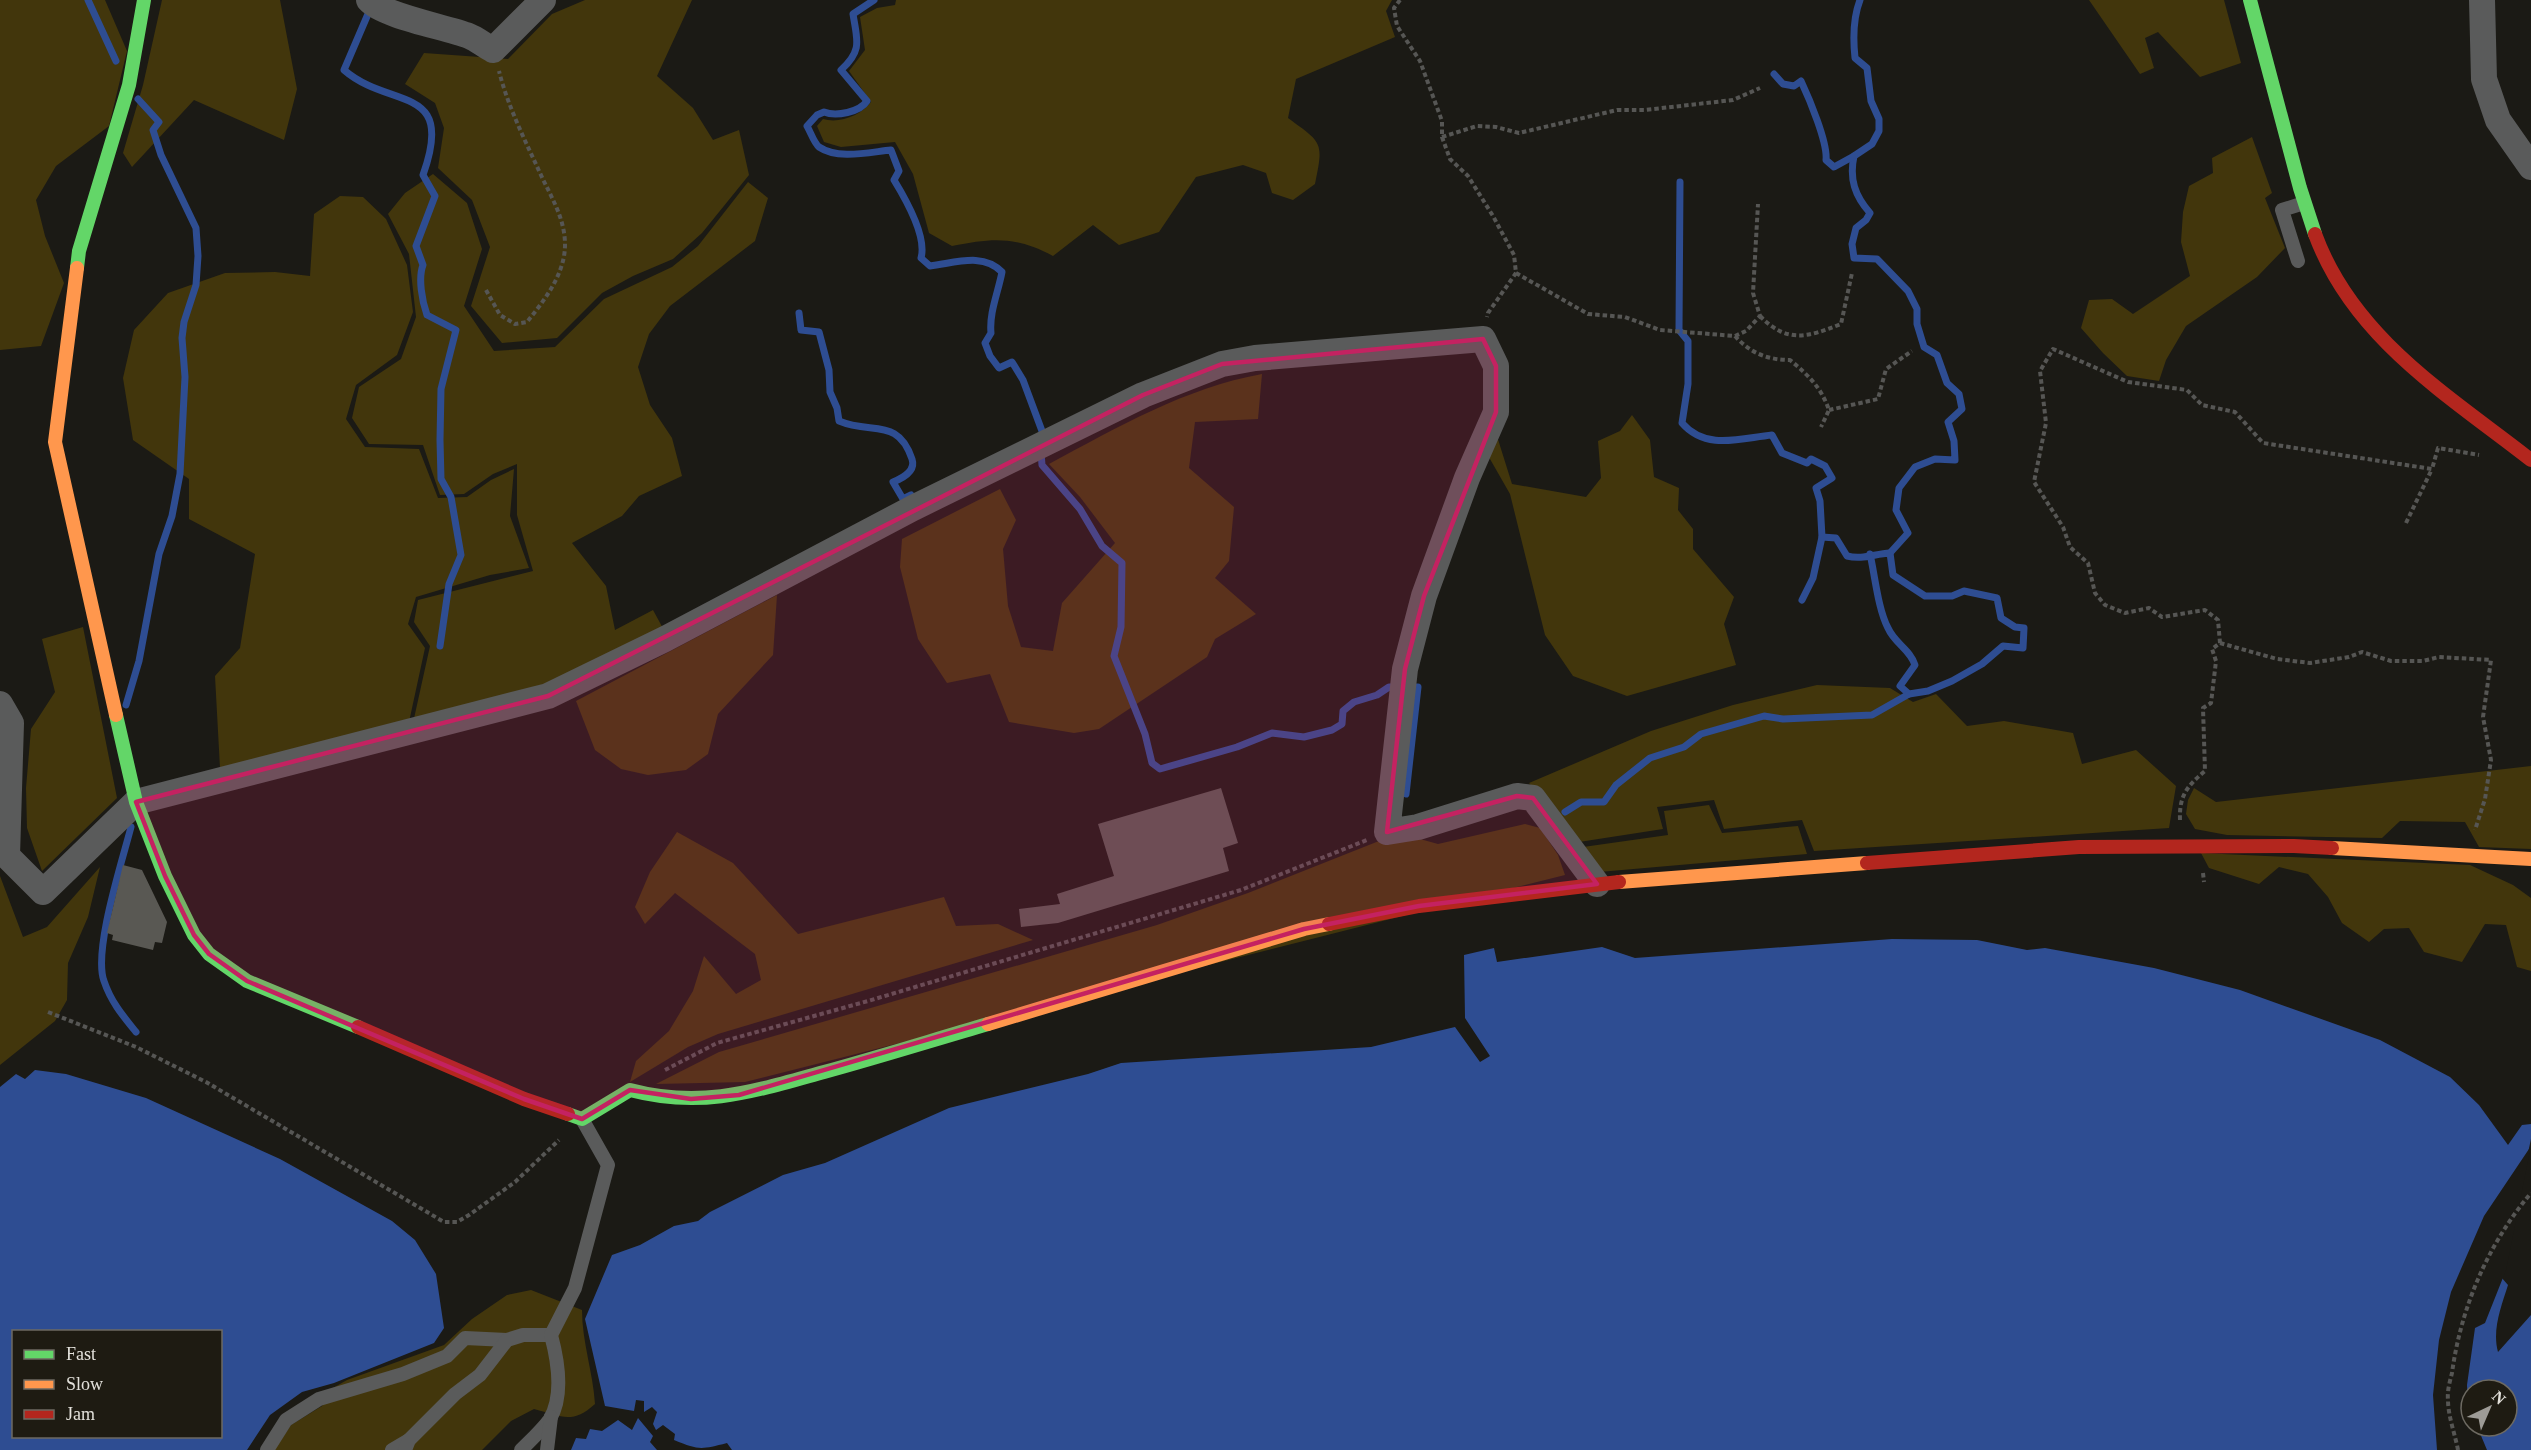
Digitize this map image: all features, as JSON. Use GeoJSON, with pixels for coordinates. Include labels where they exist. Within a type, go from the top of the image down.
{"type":"FeatureCollection","features":[{"type":"Feature","properties":{"kind":"street"},"geometry":{"type":"LineString","coordinates":[[144,0],[129,85],[79,251],[55,442],[136,802],[170,885],[194,935],[209,954],[247,981],[338,1017],[524,1100],[582,1119],[630,1090],[669,1098],[691,1099],[739,1095],[861,1062],[1304,929],[1419,906],[1597,884],[2079,847],[2294,846],[2531,859]]}},
{"type":"Feature","properties":{"kind":"street"},"geometry":{"type":"LineString","coordinates":[[369,0],[372,4],[396,14],[471,36],[493,50],[543,0]]}},
{"type":"Feature","properties":{"kind":"street"},"geometry":{"type":"LineString","coordinates":[[2250,0],[2307,218],[2328,267],[2354,306],[2378,336],[2409,364],[2531,460]]}},
{"type":"Feature","properties":{"kind":"street"},"geometry":{"type":"LineString","coordinates":[[2482,0],[2484,79],[2499,120],[2531,167]]}},
{"type":"Feature","properties":{"kind":"street"},"geometry":{"type":"LineString","coordinates":[[0,704],[11,723],[6,856],[43,892],[136,802],[548,696],[665,639],[913,508],[1143,395],[1222,364],[1255,358],[1484,339],[1496,366],[1496,412],[1467,478],[1424,597],[1413,638],[1405,669],[1387,832],[1418,827],[1517,796],[1533,798],[1597,884]]}},
{"type":"Feature","properties":{"kind":"lane"},"geometry":{"type":"LineString","coordinates":[[2298,261],[2282,210],[2304,203]]}},
{"type":"Feature","properties":{"kind":"lane"},"geometry":{"type":"LineString","coordinates":[[547,1450],[551,1417],[558,1390],[558,1360],[551,1335],[575,1288],[608,1165],[582,1119]]}},
{"type":"Feature","properties":{"kind":"lane"},"geometry":{"type":"LineString","coordinates":[[267,1450],[286,1420],[320,1399],[403,1374],[447,1356],[465,1338],[507,1340],[523,1335],[551,1335]]}},
{"type":"Feature","properties":{"kind":"lane"},"geometry":{"type":"LineString","coordinates":[[392,1450],[407,1445],[455,1394],[480,1376],[507,1340]]}},
{"type":"Feature","properties":{"kind":"lane"},"geometry":{"type":"LineString","coordinates":[[521,1450],[551,1417]]}},
{"type":"Feature","properties":{"kind":"path"},"geometry":{"type":"LineString","coordinates":[[1400,0],[1394,8],[1397,26],[1420,61],[1442,121],[1442,137],[1450,159],[1468,176],[1514,255],[1516,273],[1488,313],[1484,339]]}},
{"type":"Feature","properties":{"kind":"path"},"geometry":{"type":"LineString","coordinates":[[486,290],[500,315],[515,324],[528,322],[545,301],[559,273],[565,248],[563,220],[518,126],[493,50]]}},
{"type":"Feature","properties":{"kind":"path"},"geometry":{"type":"LineString","coordinates":[[1442,137],[1477,126],[1496,127],[1519,133],[1617,110],[1646,110],[1733,100],[1760,88]]}},
{"type":"Feature","properties":{"kind":"path"},"geometry":{"type":"LineString","coordinates":[[1758,204],[1753,293],[1760,316],[1773,330],[1786,335],[1817,333],[1841,324],[1852,273]]}},
{"type":"Feature","properties":{"kind":"path"},"geometry":{"type":"LineString","coordinates":[[1516,273],[1588,314],[1625,317],[1660,330],[1735,336],[1746,331],[1760,316]]}},
{"type":"Feature","properties":{"kind":"path"},"geometry":{"type":"LineString","coordinates":[[1735,336],[1745,348],[1772,360],[1790,360],[1813,380],[1824,396],[1828,411],[1821,427]]}},
{"type":"Feature","properties":{"kind":"path"},"geometry":{"type":"LineString","coordinates":[[2220,644],[2218,620],[2205,610],[2162,617],[2149,608],[2126,613],[2105,605],[2095,593],[2088,563],[2070,547],[2063,527],[2034,482],[2046,423],[2040,371],[2053,349],[2128,382],[2187,390],[2202,405],[2235,412],[2263,443],[2432,469]]}},
{"type":"Feature","properties":{"kind":"path"},"geometry":{"type":"LineString","coordinates":[[1828,411],[1878,399],[1886,369],[1912,351]]}},
{"type":"Feature","properties":{"kind":"path"},"geometry":{"type":"LineString","coordinates":[[2406,523],[2432,469],[2438,448],[2482,456]]}},
{"type":"Feature","properties":{"kind":"path"},"geometry":{"type":"LineString","coordinates":[[2198,846],[2179,819],[2180,809],[2187,786],[2205,771],[2203,708],[2211,703],[2216,661],[2212,649],[2220,644],[2277,659],[2310,663],[2349,657],[2362,652],[2391,661],[2423,661],[2439,657],[2491,660],[2483,717],[2491,760],[2485,799],[2468,857]]}},
{"type":"Feature","properties":{"kind":"path"},"geometry":{"type":"LineString","coordinates":[[630,1090],[717,1043],[868,1001],[1241,890],[1387,832]]}},
{"type":"Feature","properties":{"kind":"path"},"geometry":{"type":"LineString","coordinates":[[48,1012],[136,1047],[206,1082],[444,1222],[457,1222],[515,1182],[582,1119]]}},
{"type":"Feature","properties":{"kind":"path"},"geometry":{"type":"LineString","coordinates":[[2458,1450],[2448,1400],[2454,1356],[2467,1305],[2485,1262],[2509,1219],[2531,1193]]}},
{"type":"Feature","properties":{"kind":"highlighted area"},"geometry":{"type":"Polygon","coordinates":[[[1483,339],[1496,366],[1496,412],[1424,596],[1405,669],[1387,832],[1517,796],[1533,798],[1597,884],[1419,906],[1304,929],[739,1095],[691,1099],[630,1090],[582,1119],[524,1099],[247,981],[209,954],[194,935],[165,876],[136,802],[548,696],[1143,395],[1222,364],[1483,339]]]}},
{"type":"Feature","properties":{"kind":"shaded area"},"geometry":{"type":"Polygon","coordinates":[[[0,0],[105,0],[127,51],[109,126],[56,166],[36,200],[45,236],[64,283],[41,346],[0,350],[0,0]]]}},
{"type":"Feature","properties":{"kind":"shaded area"},"geometry":{"type":"Polygon","coordinates":[[[162,0],[280,0],[297,89],[284,140],[194,100],[132,167],[123,153],[143,85],[162,0]]]}},
{"type":"Feature","properties":{"kind":"shaded area"},"geometry":{"type":"Polygon","coordinates":[[[585,0],[692,0],[657,76],[693,108],[713,140],[739,130],[749,175],[702,233],[673,259],[633,276],[602,293],[557,338],[502,343],[471,306],[490,247],[472,200],[438,168],[444,128],[435,103],[405,84],[424,53],[508,59],[552,14],[585,0]]]}},
{"type":"Feature","properties":{"kind":"shaded area"},"geometry":{"type":"Polygon","coordinates":[[[896,0],[1392,0],[1386,11],[1395,37],[1296,79],[1288,118],[1318,144],[1319,159],[1315,184],[1293,200],[1272,193],[1266,173],[1243,165],[1196,177],[1159,232],[1119,245],[1093,225],[1053,256],[1027,245],[1004,240],[952,246],[929,233],[913,174],[895,142],[841,147],[824,142],[817,126],[823,119],[836,120],[850,117],[862,111],[871,102],[849,71],[865,50],[860,17],[877,8],[895,5],[896,0]]]}},
{"type":"Feature","properties":{"kind":"shaded area"},"geometry":{"type":"Polygon","coordinates":[[[2089,0],[2224,0],[2241,63],[2200,77],[2158,32],[2145,38],[2154,68],[2140,74],[2089,0]]]}},
{"type":"Feature","properties":{"kind":"shaded area"},"geometry":{"type":"Polygon","coordinates":[[[2252,137],[2272,193],[2265,198],[2285,248],[2257,277],[2186,326],[2166,360],[2159,381],[2127,376],[2081,328],[2089,300],[2112,299],[2133,314],[2190,276],[2181,242],[2183,212],[2189,186],[2213,173],[2212,158],[2252,137]]]}},
{"type":"Feature","properties":{"kind":"shaded area"},"geometry":{"type":"Polygon","coordinates":[[[433,174],[467,203],[482,249],[464,306],[494,351],[555,347],[604,299],[672,267],[698,246],[748,182],[768,198],[755,241],[670,306],[649,334],[638,367],[650,405],[672,438],[682,476],[639,496],[622,516],[572,543],[606,586],[615,630],[653,610],[665,632],[578,674],[413,723],[430,646],[414,622],[418,600],[533,571],[517,515],[517,464],[493,474],[464,494],[440,495],[423,445],[369,444],[352,418],[359,387],[401,359],[416,317],[409,254],[388,214],[405,193],[433,174]]]}},
{"type":"Feature","properties":{"kind":"shaded area"},"geometry":{"type":"Polygon","coordinates":[[[340,196],[363,197],[386,219],[407,265],[413,312],[397,355],[356,385],[346,419],[365,447],[419,449],[438,498],[467,497],[491,480],[514,469],[510,516],[529,568],[490,575],[416,597],[408,624],[425,648],[409,722],[220,768],[215,676],[240,648],[255,554],[189,519],[189,479],[133,440],[123,378],[134,330],[168,293],[225,273],[275,272],[310,276],[314,214],[340,196]]]}},
{"type":"Feature","properties":{"kind":"shaded area"},"geometry":{"type":"Polygon","coordinates":[[[1262,374],[1258,419],[1195,422],[1189,468],[1234,507],[1229,561],[1215,578],[1256,614],[1215,639],[1207,657],[1099,729],[1074,733],[1009,722],[990,674],[947,683],[918,639],[900,567],[902,539],[1000,489],[1016,520],[1003,549],[1008,606],[1021,647],[1053,651],[1062,603],[1115,543],[1080,497],[1049,464],[1152,410],[1206,389],[1262,374]]]}},
{"type":"Feature","properties":{"kind":"shaded area"},"geometry":{"type":"Polygon","coordinates":[[[1632,415],[1650,440],[1654,477],[1679,488],[1678,510],[1693,529],[1693,549],[1734,597],[1724,624],[1736,665],[1627,696],[1573,676],[1545,635],[1510,494],[1486,452],[1496,433],[1512,484],[1586,497],[1601,478],[1598,441],[1620,431],[1632,415]]]}},
{"type":"Feature","properties":{"kind":"shaded area"},"geometry":{"type":"Polygon","coordinates":[[[777,595],[773,655],[718,714],[708,754],[686,770],[648,775],[621,769],[595,750],[576,701],[777,595]]]}},
{"type":"Feature","properties":{"kind":"shaded area"},"geometry":{"type":"Polygon","coordinates":[[[83,627],[117,798],[42,871],[27,828],[26,788],[31,729],[55,692],[42,639],[83,627]]]}},
{"type":"Feature","properties":{"kind":"shaded area"},"geometry":{"type":"Polygon","coordinates":[[[1817,685],[1890,688],[1913,702],[1936,694],[1967,726],[2004,721],[2073,733],[2082,764],[2136,750],[2176,786],[2169,828],[1814,851],[1802,820],[1724,829],[1714,800],[1657,807],[1663,829],[1579,842],[1529,783],[1651,731],[1733,705],[1817,685]]]}},
{"type":"Feature","properties":{"kind":"shaded area"},"geometry":{"type":"Polygon","coordinates":[[[2531,766],[2531,849],[2479,847],[2465,822],[2400,821],[2382,838],[2227,835],[2195,829],[2186,814],[2188,800],[2194,788],[2216,802],[2531,766]]]}},
{"type":"Feature","properties":{"kind":"shaded area"},"geometry":{"type":"Polygon","coordinates":[[[1709,805],[1722,833],[1798,826],[1807,854],[1599,872],[1583,847],[1668,835],[1664,811],[1709,805]]]}},
{"type":"Feature","properties":{"kind":"shaded area"},"geometry":{"type":"Polygon","coordinates":[[[1525,824],[1540,828],[1558,855],[1565,875],[745,1082],[656,1084],[719,1052],[1157,925],[1402,834],[1438,844],[1525,824]]]}},
{"type":"Feature","properties":{"kind":"shaded area"},"geometry":{"type":"Polygon","coordinates":[[[677,832],[733,863],[798,934],[944,897],[956,926],[998,924],[1033,940],[718,1034],[688,1047],[630,1082],[636,1061],[669,1031],[693,991],[704,956],[736,994],[761,980],[755,954],[675,893],[645,924],[635,907],[650,872],[677,832]]]}},
{"type":"Feature","properties":{"kind":"shaded area"},"geometry":{"type":"Polygon","coordinates":[[[2201,853],[2470,865],[2513,885],[2531,898],[2531,971],[2517,967],[2506,925],[2485,924],[2462,962],[2424,952],[2409,928],[2384,929],[2369,942],[2342,923],[2328,897],[2308,874],[2279,867],[2259,884],[2209,868],[2201,853]]]}},
{"type":"Feature","properties":{"kind":"shaded area"},"geometry":{"type":"Polygon","coordinates":[[[100,867],[88,917],[68,963],[67,1000],[55,1021],[0,1065],[0,876],[23,937],[47,927],[100,867]]]}},
{"type":"Feature","properties":{"kind":"shaded area"},"geometry":{"type":"Polygon","coordinates":[[[531,1290],[582,1310],[595,1404],[587,1411],[573,1417],[566,1417],[534,1409],[511,1421],[482,1450],[274,1450],[291,1425],[322,1406],[333,1388],[347,1380],[444,1345],[472,1319],[507,1295],[531,1290]]]}},
{"type":"Feature","properties":{"kind":"water"},"geometry":{"type":"Polygon","coordinates":[[[1892,939],[1977,940],[2027,950],[2045,948],[2154,968],[2240,990],[2380,1040],[2450,1077],[2479,1105],[2508,1145],[2522,1125],[2531,1124],[2531,1139],[2501,1277],[2508,1285],[2498,1318],[2496,1344],[2498,1352],[2531,1315],[2531,1450],[732,1450],[727,1443],[705,1448],[674,1440],[675,1434],[663,1425],[656,1430],[653,1424],[657,1412],[652,1407],[644,1412],[644,1401],[636,1400],[634,1411],[605,1406],[585,1319],[612,1255],[640,1245],[674,1226],[698,1221],[710,1212],[783,1175],[825,1163],[949,1108],[1088,1074],[1121,1063],[1371,1047],[1455,1027],[1480,1062],[1490,1056],[1465,1018],[1464,955],[1494,948],[1497,962],[1602,947],[1635,958],[1892,939]]]}},
{"type":"Feature","properties":{"kind":"water"},"geometry":{"type":"Polygon","coordinates":[[[35,1070],[66,1074],[146,1098],[280,1159],[392,1221],[415,1240],[436,1274],[444,1328],[434,1343],[334,1383],[302,1392],[270,1415],[247,1450],[0,1450],[0,1087],[16,1074],[25,1079],[35,1070]]]}},
{"type":"Feature","properties":{"kind":"water"},"geometry":{"type":"Polygon","coordinates":[[[638,1418],[653,1436],[650,1442],[657,1450],[571,1450],[576,1438],[586,1439],[590,1429],[602,1431],[618,1420],[632,1430],[638,1418]]]}},
{"type":"Feature","properties":{"kind":"pier"},"geometry":{"type":"Polygon","coordinates":[[[2531,1146],[2506,1270],[2485,1323],[2475,1328],[2468,1378],[2459,1378],[2459,1438],[2482,1438],[2487,1450],[2437,1450],[2433,1395],[2439,1340],[2451,1292],[2484,1216],[2531,1146]]]}},
{"type":"Feature","properties":{"kind":"building"},"geometry":{"type":"Polygon","coordinates":[[[1221,788],[1238,843],[1223,848],[1229,871],[1058,923],[1021,927],[1019,909],[1060,904],[1057,894],[1114,876],[1098,824],[1221,788]]]}},
{"type":"Feature","properties":{"kind":"building"},"geometry":{"type":"Polygon","coordinates":[[[123,865],[142,870],[167,922],[162,943],[155,942],[153,950],[112,940],[113,935],[107,933],[123,865]]]}},
{"type":"Feature","properties":{"kind":"waterway"},"geometry":{"type":"LineString","coordinates":[[88,0],[116,61]]}},
{"type":"Feature","properties":{"kind":"waterway"},"geometry":{"type":"LineString","coordinates":[[874,0],[853,14],[857,38],[856,50],[841,70],[867,101],[859,108],[847,112],[835,114],[824,112],[817,115],[807,126],[817,145],[827,151],[854,154],[891,150],[899,171],[894,180],[918,229],[921,239],[921,258],[930,266],[968,260],[986,262],[1002,272],[993,310],[991,333],[985,343],[990,356],[999,368],[1012,362],[1023,380],[1042,431],[1042,438]]}},
{"type":"Feature","properties":{"kind":"waterway"},"geometry":{"type":"LineString","coordinates":[[1860,0],[1854,29],[1855,58],[1867,68],[1871,101],[1879,119],[1879,131],[1872,144],[1854,156],[1852,172],[1854,187],[1870,213],[1866,220],[1856,228],[1852,244],[1854,258],[1877,259],[1908,291],[1917,309],[1917,324],[1924,347],[1937,355],[1947,383],[1959,394],[1962,409],[1948,422],[1954,441],[1955,460],[1935,459],[1915,467],[1899,488],[1896,510],[1908,533],[1890,553]]}},
{"type":"Feature","properties":{"kind":"waterway"},"geometry":{"type":"LineString","coordinates":[[371,7],[344,70],[362,82],[413,103],[425,112],[431,125],[431,146],[423,175],[435,196],[416,246],[423,265],[421,290],[427,315],[456,330],[441,389],[440,440],[441,479],[451,497],[461,555],[449,584],[440,646]]}},
{"type":"Feature","properties":{"kind":"waterway"},"geometry":{"type":"LineString","coordinates":[[1774,74],[1783,84],[1794,86],[1801,81],[1821,132],[1826,160],[1834,167],[1854,156]]}},
{"type":"Feature","properties":{"kind":"waterway"},"geometry":{"type":"LineString","coordinates":[[126,705],[139,661],[159,554],[172,516],[180,474],[185,377],[182,338],[184,322],[196,285],[198,256],[196,228],[161,155],[153,130],[159,122],[138,99]]}},
{"type":"Feature","properties":{"kind":"waterway"},"geometry":{"type":"LineString","coordinates":[[1565,812],[1581,802],[1604,802],[1616,785],[1650,758],[1684,747],[1701,734],[1764,716],[1783,719],[1872,715],[1909,694],[1928,691],[1952,681],[1982,664],[2003,646],[2023,648],[2024,628],[2015,627],[2001,618],[1997,598],[1964,591],[1952,596],[1925,596],[1893,575],[1890,553],[1863,557],[1847,556],[1836,538],[1822,537],[1820,501],[1816,488],[1832,478],[1825,466],[1811,459],[1807,463],[1782,453],[1772,435],[1736,440],[1713,440],[1691,432],[1682,423],[1688,384],[1688,341],[1679,330],[1680,182]]}},
{"type":"Feature","properties":{"kind":"waterway"},"geometry":{"type":"LineString","coordinates":[[799,313],[801,330],[819,332],[829,370],[830,392],[837,408],[839,421],[891,432],[899,437],[906,446],[913,463],[908,474],[893,482],[903,499],[911,495]]}},
{"type":"Feature","properties":{"kind":"waterway"},"geometry":{"type":"LineString","coordinates":[[1041,452],[1042,465],[1080,509],[1102,546],[1122,563],[1121,627],[1114,656],[1145,734],[1152,763],[1160,769],[1237,747],[1272,733],[1304,737],[1332,730],[1342,724],[1343,711],[1354,702],[1377,695],[1389,687],[1418,687],[1406,794]]}},
{"type":"Feature","properties":{"kind":"waterway"},"geometry":{"type":"LineString","coordinates":[[1802,600],[1813,578],[1822,537]]}},
{"type":"Feature","properties":{"kind":"waterway"},"geometry":{"type":"LineString","coordinates":[[1870,554],[1879,602],[1885,620],[1891,634],[1910,655],[1915,665],[1900,686],[1909,694]]}},
{"type":"Feature","properties":{"kind":"waterway"},"geometry":{"type":"LineString","coordinates":[[131,827],[105,928],[102,967],[110,996],[136,1032]]}},
{"type":"Feature","properties":{"kind":"traffic: fast"},"geometry":{"type":"LineString","coordinates":[[77,268],[79,251],[129,85],[144,0]]}},
{"type":"Feature","properties":{"kind":"traffic: fast"},"geometry":{"type":"LineString","coordinates":[[2250,0],[2300,188],[2315,234]]}},
{"type":"Feature","properties":{"kind":"traffic: fast"},"geometry":{"type":"LineString","coordinates":[[116,715],[136,802],[165,876],[194,935],[209,954],[247,981],[358,1027]]}},
{"type":"Feature","properties":{"kind":"traffic: fast"},"geometry":{"type":"LineString","coordinates":[[568,1114],[582,1119],[630,1090],[681,1098],[705,1098],[775,1086],[988,1024]]}},
{"type":"Feature","properties":{"kind":"traffic: slow"},"geometry":{"type":"LineString","coordinates":[[77,268],[55,442],[116,715]]}},
{"type":"Feature","properties":{"kind":"traffic: slow"},"geometry":{"type":"LineString","coordinates":[[2332,848],[2531,859]]}},
{"type":"Feature","properties":{"kind":"traffic: slow"},"geometry":{"type":"LineString","coordinates":[[1619,882],[1867,863]]}},
{"type":"Feature","properties":{"kind":"traffic: slow"},"geometry":{"type":"LineString","coordinates":[[988,1024],[1304,929],[1329,924]]}},
{"type":"Feature","properties":{"kind":"traffic: jam"},"geometry":{"type":"LineString","coordinates":[[2315,234],[2332,271],[2353,304],[2378,334],[2436,387],[2531,460]]}},
{"type":"Feature","properties":{"kind":"traffic: jam"},"geometry":{"type":"LineString","coordinates":[[1867,863],[2079,847],[2294,846],[2332,848]]}},
{"type":"Feature","properties":{"kind":"traffic: jam"},"geometry":{"type":"LineString","coordinates":[[1329,924],[1419,906],[1619,882]]}},
{"type":"Feature","properties":{"kind":"traffic: jam"},"geometry":{"type":"LineString","coordinates":[[358,1027],[524,1099],[568,1114]]}}]}
